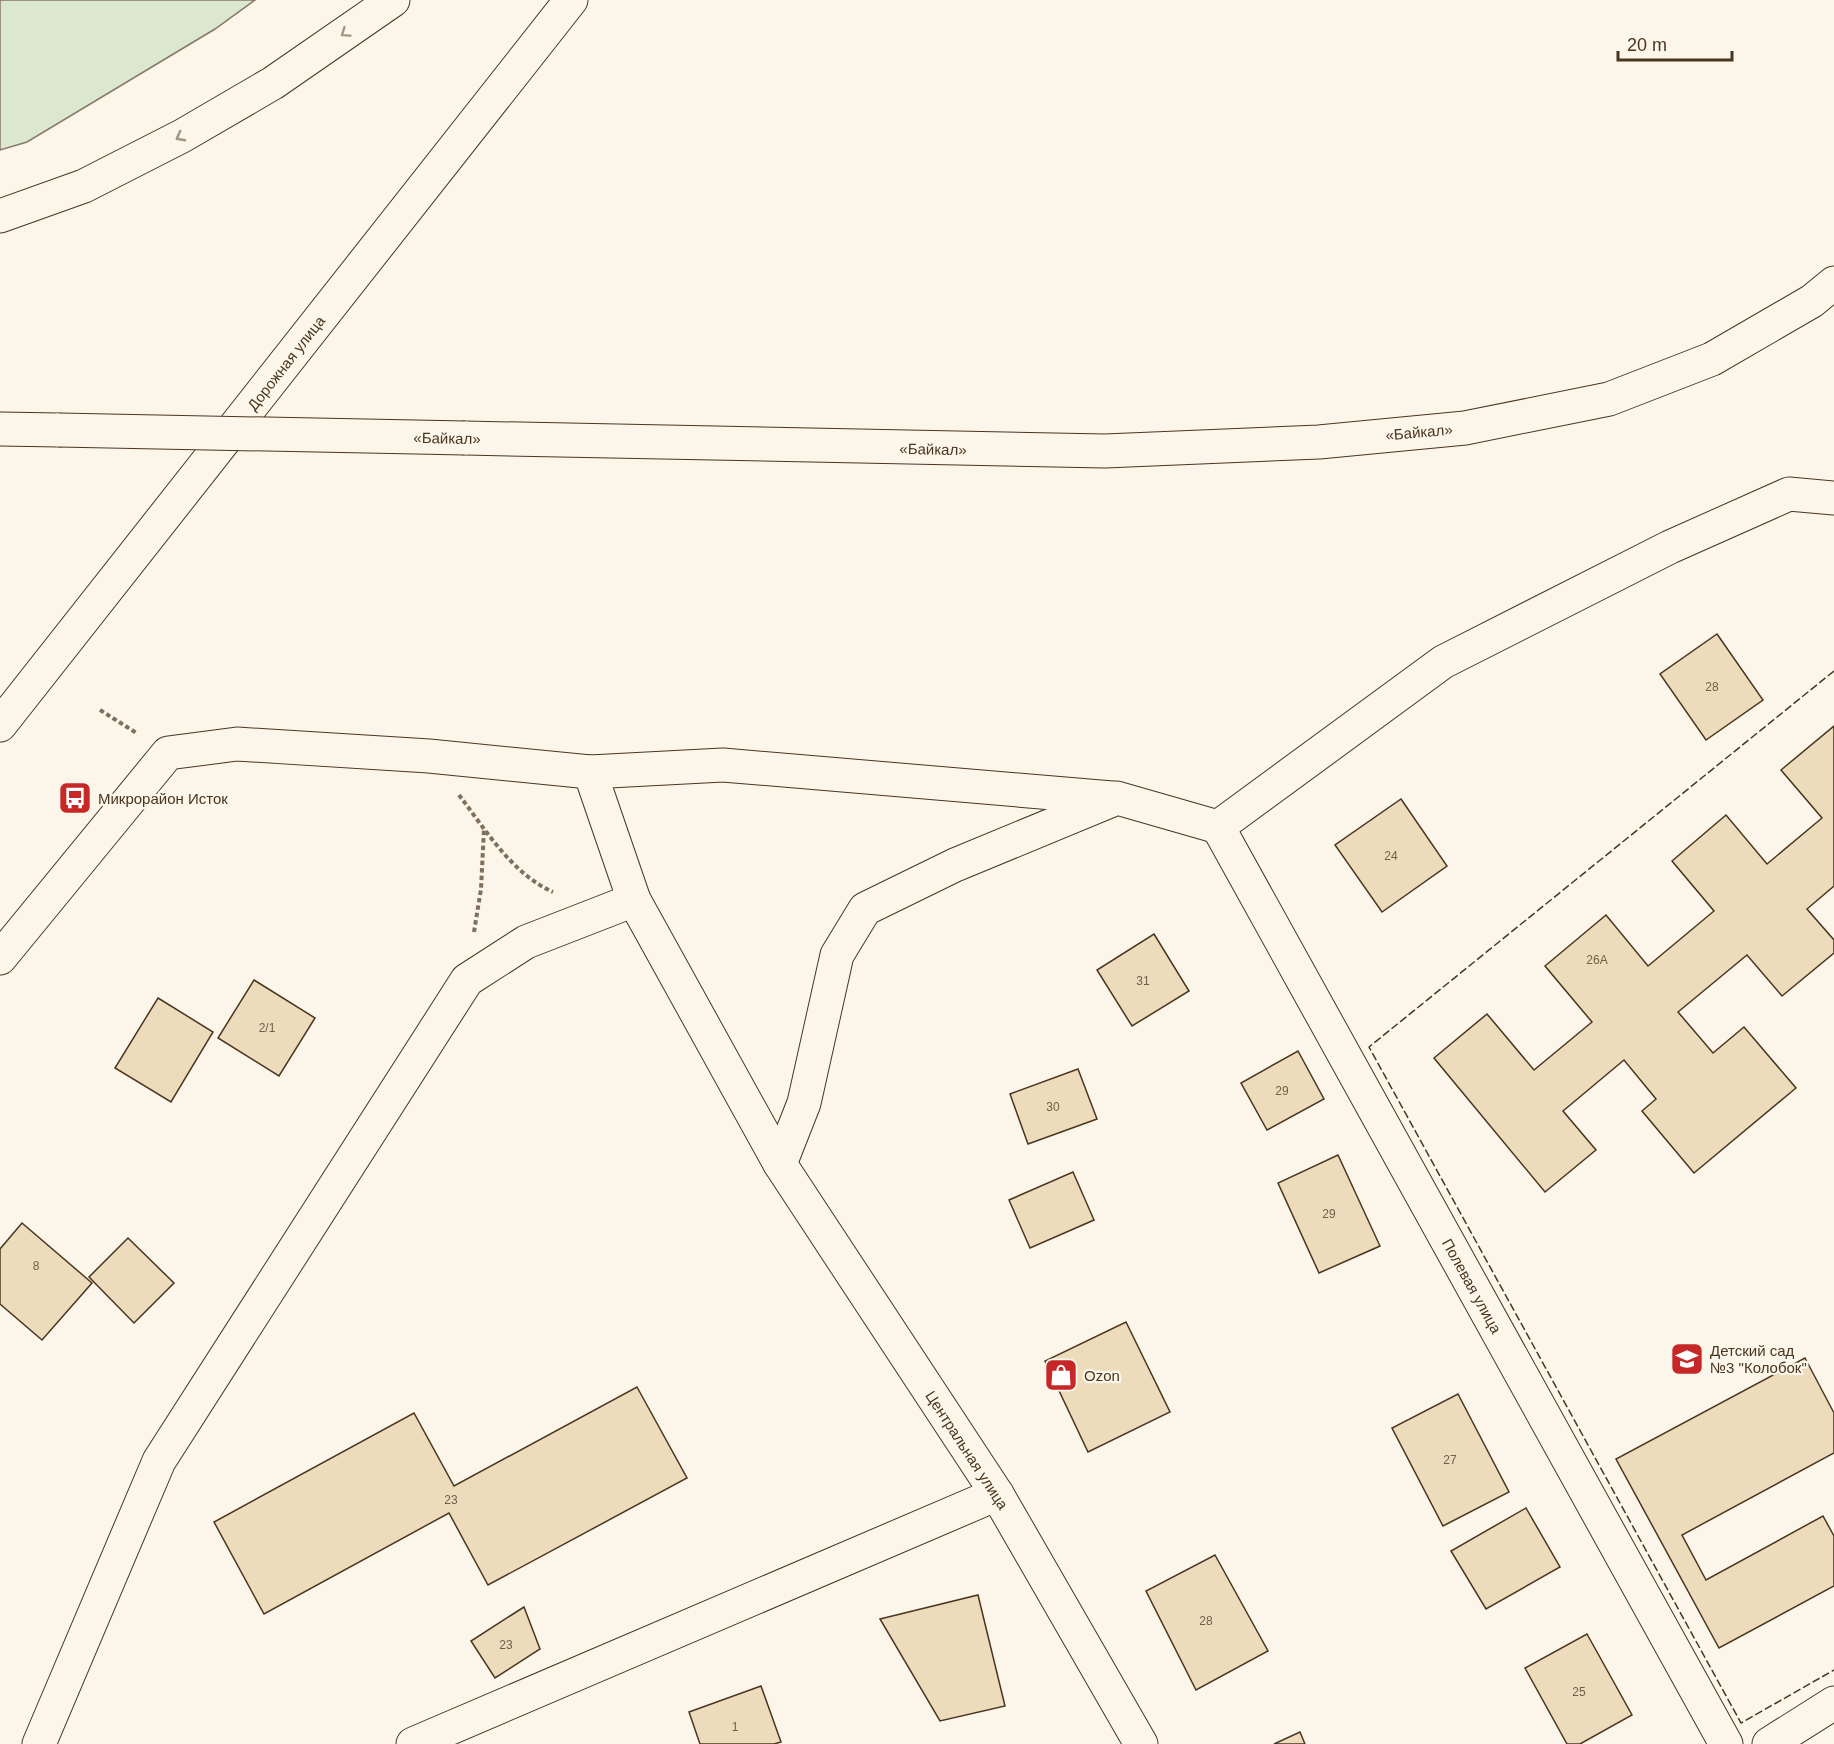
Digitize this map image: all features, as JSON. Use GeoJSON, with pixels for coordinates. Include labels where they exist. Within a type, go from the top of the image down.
{"type":"FeatureCollection","features":[{"type":"Feature","properties":{"kind":"main road"},"geometry":{"type":"LineString","coordinates":[[0,216],[84,186],[183,136],[273,83],[393,0]]}},
{"type":"Feature","properties":{"kind":"main road","name":"Дорожная улица"},"geometry":{"type":"LineString","coordinates":[[0,725],[571,0]]}},
{"type":"Feature","properties":{"kind":"main road","name":"«Байкал»"},"geometry":{"type":"LineString","coordinates":[[0,429],[1105,451],[1319,442],[1464,428],[1609,399],[1712,359],[1812,301],[1834,283]]}},
{"type":"Feature","properties":{"kind":"main road"},"geometry":{"type":"LineString","coordinates":[[0,958],[168,753],[237,744],[429,756],[590,772],[723,765],[1117,798],[1218,827],[1443,662],[1670,548],[1789,494],[1834,498]]}},
{"type":"Feature","properties":{"kind":"main road","name":"Центральная улица"},"geometry":{"type":"LineString","coordinates":[[590,772],[634,900],[780,1164],[997,1494],[1141,1744]]}},
{"type":"Feature","properties":{"kind":"main road"},"geometry":{"type":"LineString","coordinates":[[780,1164],[804,1103],[837,955],[865,909],[955,865],[1117,798]]}},
{"type":"Feature","properties":{"kind":"main road","name":"Полевая улица"},"geometry":{"type":"LineString","coordinates":[[1218,827],[1726,1744]]}},
{"type":"Feature","properties":{"kind":"main road"},"geometry":{"type":"LineString","coordinates":[[39,1744],[159,1461],[467,980],[526,942],[634,900]]}},
{"type":"Feature","properties":{"kind":"main road"},"geometry":{"type":"LineString","coordinates":[[413,1744],[997,1494]]}},
{"type":"Feature","properties":{"kind":"main road"},"geometry":{"type":"LineString","coordinates":[[1769,1744],[1834,1703]]}},
{"type":"Feature","properties":{"kind":"path"},"geometry":{"type":"LineString","coordinates":[[100,710],[168,753]]}},
{"type":"Feature","properties":{"kind":"path"},"geometry":{"type":"LineString","coordinates":[[429,756],[507,858],[543,888],[602,914]]}},
{"type":"Feature","properties":{"kind":"path"},"geometry":{"type":"LineString","coordinates":[[467,980],[481,889],[484,828]]}},
{"type":"Feature","properties":{"kind":"green space"},"geometry":{"type":"Polygon","coordinates":[[[0,0],[255,0],[215,29],[27,142],[0,150],[0,0]]]}},
{"type":"Feature","properties":{"kind":"building"},"geometry":{"type":"Polygon","coordinates":[[[1717,634],[1763,700],[1706,740],[1660,674],[1717,634]]]}},
{"type":"Feature","properties":{"kind":"building"},"geometry":{"type":"Polygon","coordinates":[[[1834,726],[1834,886],[1807,909],[1834,940],[1834,953],[1782,996],[1747,955],[1678,1012],[1713,1053],[1744,1027],[1796,1088],[1694,1173],[1642,1111],[1656,1099],[1624,1060],[1563,1111],[1596,1150],[1545,1192],[1434,1058],[1487,1014],[1534,1070],[1592,1022],[1545,966],[1606,915],[1648,966],[1714,911],[1672,861],[1726,815],[1767,864],[1822,818],[1781,770],[1834,726]]]}},
{"type":"Feature","properties":{"kind":"building"},"geometry":{"type":"Polygon","coordinates":[[[1401,799],[1447,866],[1382,912],[1335,845],[1401,799]]]}},
{"type":"Feature","properties":{"kind":"building"},"geometry":{"type":"Polygon","coordinates":[[[1154,934],[1189,991],[1132,1026],[1097,970],[1154,934]]]}},
{"type":"Feature","properties":{"kind":"building"},"geometry":{"type":"Polygon","coordinates":[[[254,980],[315,1018],[279,1076],[218,1038],[254,980]]]}},
{"type":"Feature","properties":{"kind":"building"},"geometry":{"type":"Polygon","coordinates":[[[158,998],[213,1032],[171,1102],[115,1068],[158,998]]]}},
{"type":"Feature","properties":{"kind":"building"},"geometry":{"type":"Polygon","coordinates":[[[1298,1051],[1324,1099],[1267,1130],[1241,1083],[1298,1051]]]}},
{"type":"Feature","properties":{"kind":"building"},"geometry":{"type":"Polygon","coordinates":[[[1078,1069],[1097,1119],[1028,1144],[1010,1094],[1078,1069]]]}},
{"type":"Feature","properties":{"kind":"building"},"geometry":{"type":"Polygon","coordinates":[[[1338,1155],[1380,1246],[1319,1273],[1278,1183],[1338,1155]]]}},
{"type":"Feature","properties":{"kind":"building"},"geometry":{"type":"Polygon","coordinates":[[[1073,1172],[1094,1220],[1030,1248],[1009,1200],[1073,1172]]]}},
{"type":"Feature","properties":{"kind":"building"},"geometry":{"type":"Polygon","coordinates":[[[22,1223],[92,1283],[42,1340],[0,1304],[0,1249],[22,1223]]]}},
{"type":"Feature","properties":{"kind":"building"},"geometry":{"type":"Polygon","coordinates":[[[128,1238],[174,1283],[134,1323],[89,1277],[128,1238]]]}},
{"type":"Feature","properties":{"kind":"building"},"geometry":{"type":"Polygon","coordinates":[[[1126,1322],[1170,1412],[1088,1452],[1045,1361],[1126,1322]]]}},
{"type":"Feature","properties":{"kind":"building"},"geometry":{"type":"Polygon","coordinates":[[[1805,1358],[1834,1413],[1834,1453],[1682,1535],[1706,1580],[1823,1516],[1834,1536],[1834,1586],[1719,1648],[1616,1459],[1805,1358]]]}},
{"type":"Feature","properties":{"kind":"building"},"geometry":{"type":"Polygon","coordinates":[[[637,1387],[687,1478],[488,1585],[449,1513],[264,1614],[214,1522],[414,1413],[454,1486],[637,1387]]]}},
{"type":"Feature","properties":{"kind":"building"},"geometry":{"type":"Polygon","coordinates":[[[1458,1394],[1509,1492],[1443,1526],[1392,1428],[1458,1394]]]}},
{"type":"Feature","properties":{"kind":"building"},"geometry":{"type":"Polygon","coordinates":[[[1526,1508],[1560,1567],[1486,1609],[1451,1551],[1526,1508]]]}},
{"type":"Feature","properties":{"kind":"building"},"geometry":{"type":"Polygon","coordinates":[[[1215,1555],[1268,1651],[1196,1690],[1146,1591],[1215,1555]]]}},
{"type":"Feature","properties":{"kind":"building"},"geometry":{"type":"Polygon","coordinates":[[[978,1595],[1005,1706],[940,1721],[880,1619],[978,1595]]]}},
{"type":"Feature","properties":{"kind":"building"},"geometry":{"type":"Polygon","coordinates":[[[524,1607],[540,1649],[495,1678],[471,1641],[524,1607]]]}},
{"type":"Feature","properties":{"kind":"building"},"geometry":{"type":"Polygon","coordinates":[[[1587,1634],[1632,1715],[1580,1744],[1567,1744],[1525,1668],[1587,1634]]]}},
{"type":"Feature","properties":{"kind":"building"},"geometry":{"type":"Polygon","coordinates":[[[761,1686],[781,1742],[774,1744],[700,1744],[689,1712],[761,1686]]]}},
{"type":"Feature","properties":{"kind":"building"},"geometry":{"type":"Polygon","coordinates":[[[1300,1732],[1305,1744],[1274,1744],[1300,1732]]]}},
{"type":"Feature","properties":{"kind":"fence"},"geometry":{"type":"LineString","coordinates":[[1834,671],[1369,1047],[1741,1723],[1834,1670]]}},
{"type":"Feature","properties":{"kind":"place","name":"Микрорайон Исток"},"geometry":{"type":"Point","coordinates":[75,798]}},
{"type":"Feature","properties":{"kind":"place","name":"Детский сад №3 \"Колобок\""},"geometry":{"type":"Point","coordinates":[1687,1359]}},
{"type":"Feature","properties":{"kind":"place","name":"Ozon"},"geometry":{"type":"Point","coordinates":[1061,1375]}}]}
